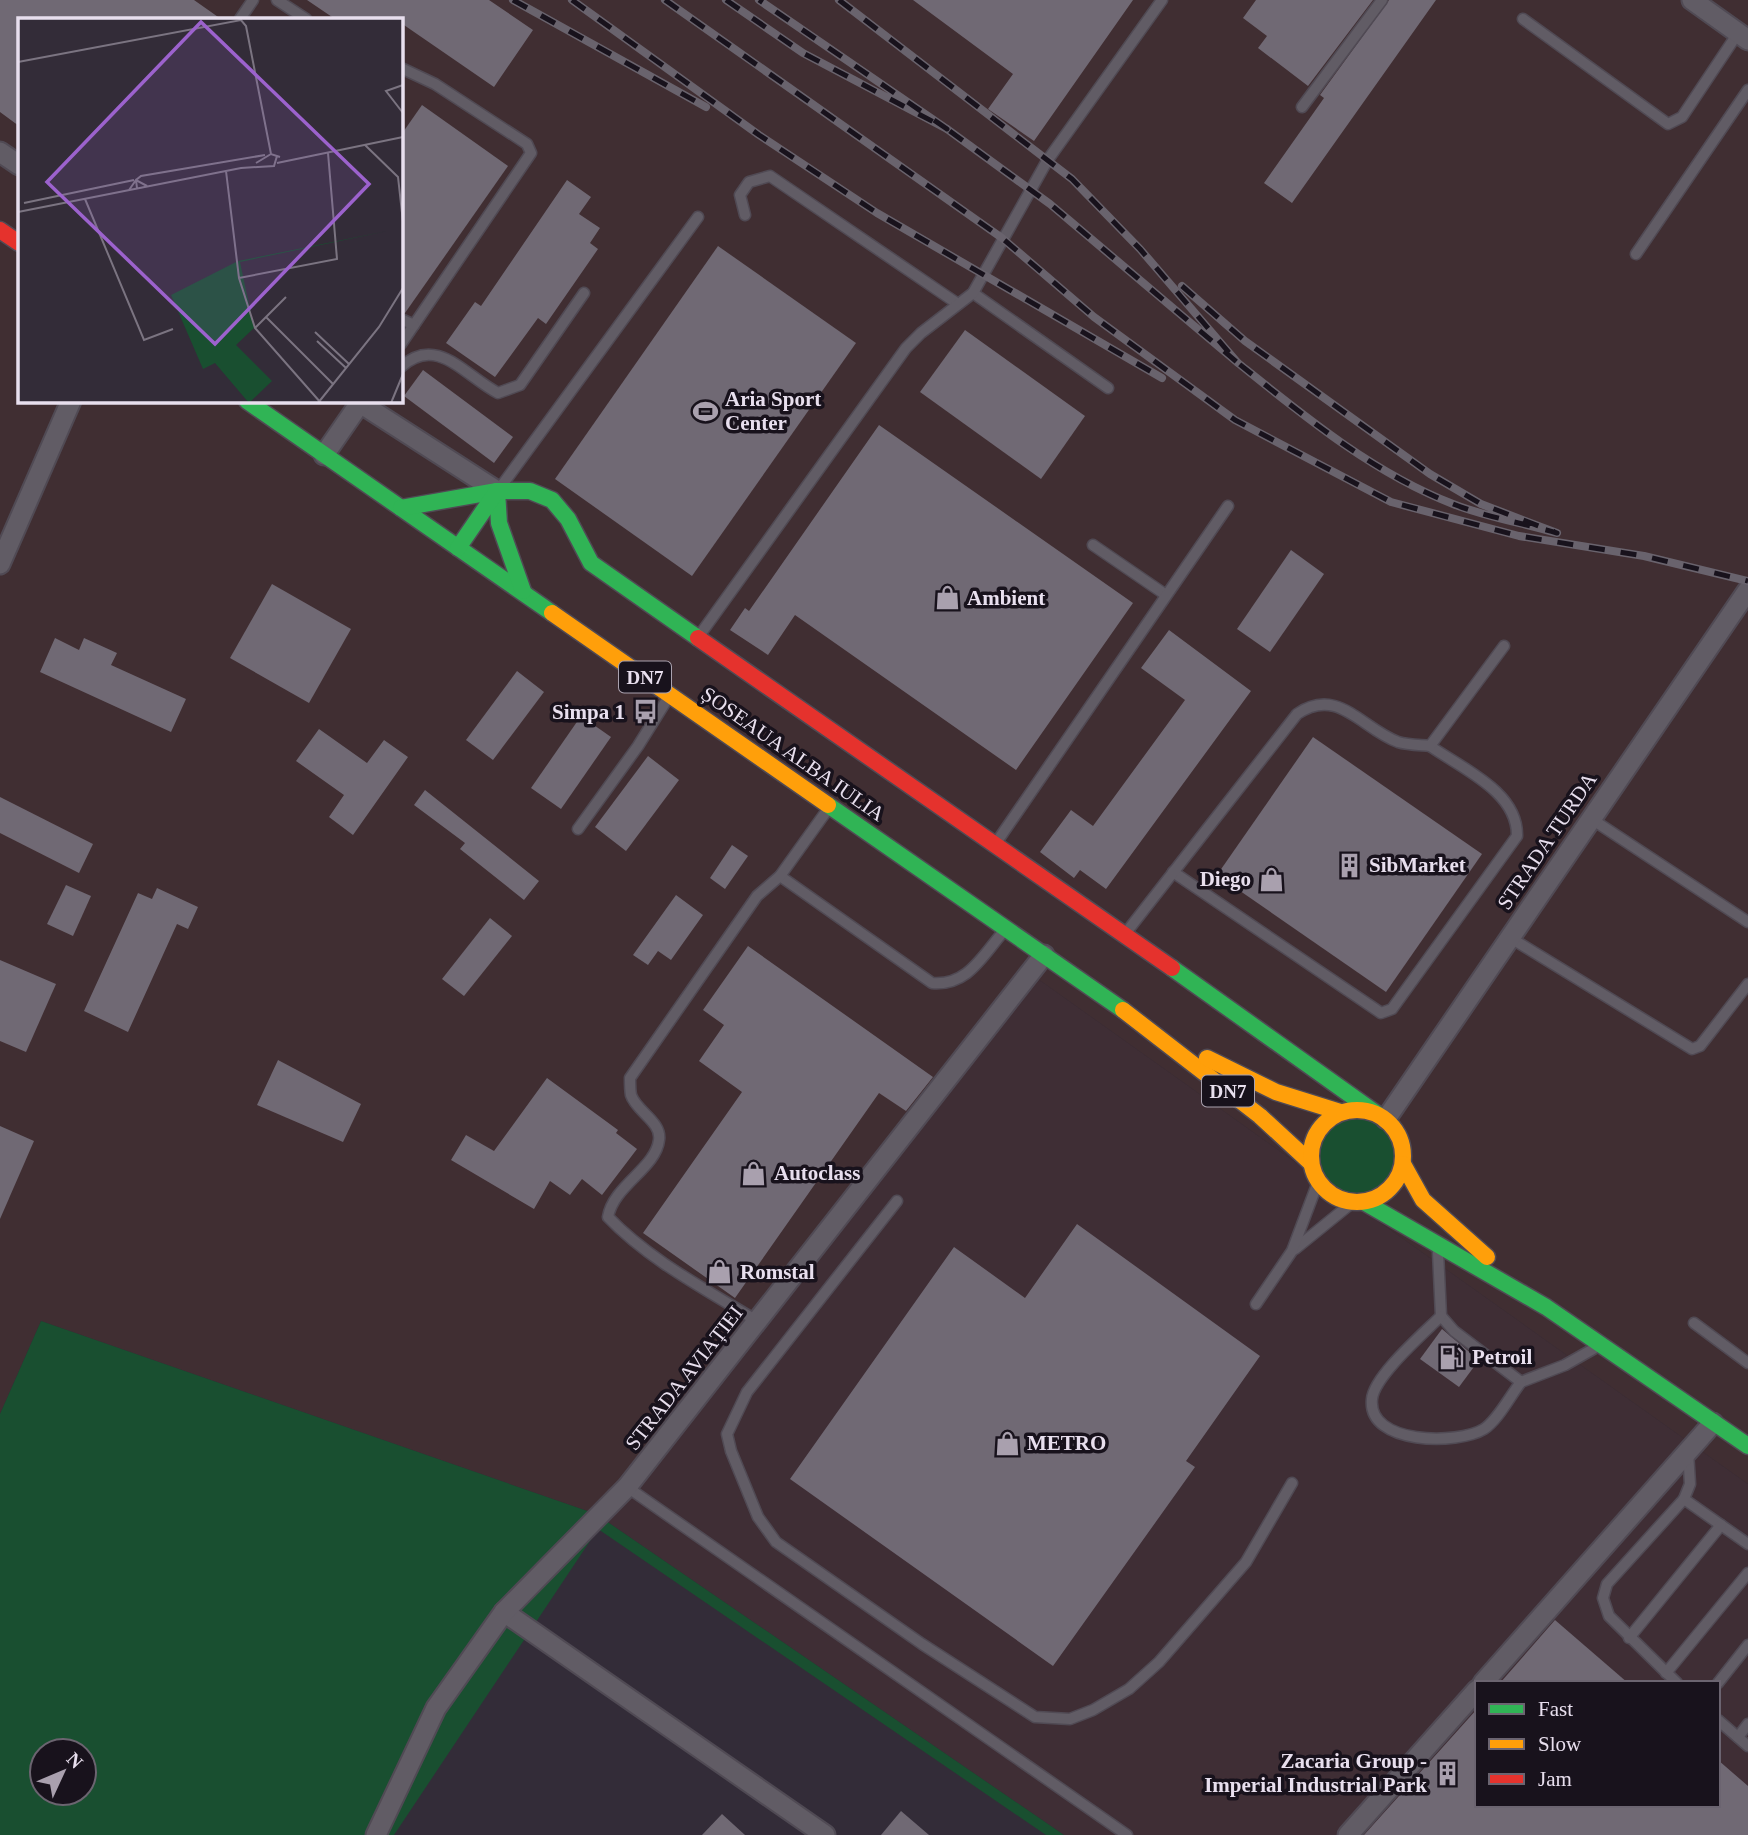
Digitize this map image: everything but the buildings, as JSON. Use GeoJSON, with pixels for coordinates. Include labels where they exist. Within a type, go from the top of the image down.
{"type":"FeatureCollection","features":[{"type":"Feature","properties":{"kind":"main road"},"geometry":{"type":"LineString","coordinates":[[0,230],[18,242]]}},
{"type":"Feature","properties":{"kind":"main road","name":"ȘOSEAUA ALBA IULIA"},"geometry":{"type":"LineString","coordinates":[[248,402],[1142,1023],[1260,1116],[1311,1163]]}},
{"type":"Feature","properties":{"kind":"main road"},"geometry":{"type":"LineString","coordinates":[[458,548],[497,491]]}},
{"type":"Feature","properties":{"kind":"main road"},"geometry":{"type":"LineString","coordinates":[[497,491],[499,523],[523,591]]}},
{"type":"Feature","properties":{"kind":"main road"},"geometry":{"type":"LineString","coordinates":[[401,508],[497,491],[532,491],[552,501],[566,513],[591,563],[1125,934],[1381,1116],[1400,1140],[1403,1164],[1414,1188],[1439,1216],[1546,1307]]}},
{"type":"Feature","properties":{"kind":"main road","name":"ȘOSEAUA ALBA IULIA"},"geometry":{"type":"LineString","coordinates":[[1142,1023],[1276,1092],[1341,1112]]}},
{"type":"Feature","properties":{"kind":"main road","name":"DN7"},"geometry":{"type":"LineString","coordinates":[[1341,1112],[1355,1109],[1381,1116]]}},
{"type":"Feature","properties":{"kind":"main road"},"geometry":{"type":"LineString","coordinates":[[1311,1163],[1311,1147],[1316,1132],[1326,1120],[1341,1112]]}},
{"type":"Feature","properties":{"kind":"main road","name":"DN7"},"geometry":{"type":"LineString","coordinates":[[1311,1163],[1318,1182]]}},
{"type":"Feature","properties":{"kind":"main road"},"geometry":{"type":"LineString","coordinates":[[1359,1202],[1390,1189],[1403,1164]]}},
{"type":"Feature","properties":{"kind":"main road"},"geometry":{"type":"LineString","coordinates":[[1318,1182],[1333,1196],[1359,1202],[1439,1244],[1546,1307],[1748,1446]]}},
{"type":"Feature","properties":{"kind":"street"},"geometry":{"type":"LineString","coordinates":[[1692,0],[1743,37]]}},
{"type":"Feature","properties":{"kind":"street"},"geometry":{"type":"LineString","coordinates":[[0,152],[18,164]]}},
{"type":"Feature","properties":{"kind":"street"},"geometry":{"type":"LineString","coordinates":[[0,564],[71,402]]}},
{"type":"Feature","properties":{"kind":"street"},"geometry":{"type":"LineString","coordinates":[[324,455],[364,403],[497,491]]}},
{"type":"Feature","properties":{"kind":"street","name":"STRADA TURDA"},"geometry":{"type":"LineString","coordinates":[[1381,1116],[1510,937],[1748,590]]}},
{"type":"Feature","properties":{"kind":"street","name":"STRADA AVIAȚIEI"},"geometry":{"type":"LineString","coordinates":[[376,1835],[436,1708],[504,1612],[627,1487],[1044,954]]}},
{"type":"Feature","properties":{"kind":"street"},"geometry":{"type":"LineString","coordinates":[[1337,1083],[1346,1100],[1341,1112]]}},
{"type":"Feature","properties":{"kind":"street"},"geometry":{"type":"LineString","coordinates":[[1485,1681],[1713,1423]]}},
{"type":"Feature","properties":{"kind":"street"},"geometry":{"type":"LineString","coordinates":[[1731,1435],[1748,1455]]}},
{"type":"Feature","properties":{"kind":"street"},"geometry":{"type":"LineString","coordinates":[[504,1612],[825,1835]]}},
{"type":"Feature","properties":{"kind":"street"},"geometry":{"type":"LineString","coordinates":[[1348,1835],[1475,1692]]}},
{"type":"Feature","properties":{"kind":"lane"},"geometry":{"type":"LineString","coordinates":[[241,18],[253,0]]}},
{"type":"Feature","properties":{"kind":"lane"},"geometry":{"type":"LineString","coordinates":[[277,0],[304,18]]}},
{"type":"Feature","properties":{"kind":"lane"},"geometry":{"type":"LineString","coordinates":[[698,637],[906,348],[921,332],[973,293],[1047,161],[1162,0]]}},
{"type":"Feature","properties":{"kind":"lane"},"geometry":{"type":"LineString","coordinates":[[1302,107],[1382,0]]}},
{"type":"Feature","properties":{"kind":"lane"},"geometry":{"type":"LineString","coordinates":[[1523,19],[1668,124],[1682,117],[1743,37]]}},
{"type":"Feature","properties":{"kind":"lane"},"geometry":{"type":"LineString","coordinates":[[402,68],[435,84],[527,144],[531,153],[402,343]]}},
{"type":"Feature","properties":{"kind":"lane"},"geometry":{"type":"LineString","coordinates":[[1636,254],[1748,90]]}},
{"type":"Feature","properties":{"kind":"lane"},"geometry":{"type":"LineString","coordinates":[[745,215],[740,195],[749,182],[771,176],[958,304]]}},
{"type":"Feature","properties":{"kind":"lane"},"geometry":{"type":"LineString","coordinates":[[497,491],[698,217]]}},
{"type":"Feature","properties":{"kind":"lane"},"geometry":{"type":"LineString","coordinates":[[402,366],[416,354],[430,353],[446,359],[498,393],[510,391],[520,385],[584,293]]}},
{"type":"Feature","properties":{"kind":"lane"},"geometry":{"type":"LineString","coordinates":[[973,293],[1108,388]]}},
{"type":"Feature","properties":{"kind":"lane"},"geometry":{"type":"LineString","coordinates":[[402,320],[414,326]]}},
{"type":"Feature","properties":{"kind":"lane"},"geometry":{"type":"LineString","coordinates":[[995,844],[1228,506]]}},
{"type":"Feature","properties":{"kind":"lane"},"geometry":{"type":"LineString","coordinates":[[1093,545],[1166,596]]}},
{"type":"Feature","properties":{"kind":"lane"},"geometry":{"type":"LineString","coordinates":[[1430,747],[1504,646]]}},
{"type":"Feature","properties":{"kind":"lane"},"geometry":{"type":"LineString","coordinates":[[578,829],[638,746],[670,695]]}},
{"type":"Feature","properties":{"kind":"lane"},"geometry":{"type":"LineString","coordinates":[[1125,934],[1173,872],[1297,714],[1309,705],[1331,703],[1398,742],[1430,747],[1504,797],[1517,820],[1517,836],[1392,1009],[1381,1013],[1173,872]]}},
{"type":"Feature","properties":{"kind":"lane"},"geometry":{"type":"LineString","coordinates":[[757,1321],[688,1278],[621,1230],[608,1217],[610,1205],[655,1152],[659,1140],[658,1130],[631,1096],[629,1078],[757,896],[779,876],[830,806]]}},
{"type":"Feature","properties":{"kind":"lane"},"geometry":{"type":"LineString","coordinates":[[1590,818],[1748,922]]}},
{"type":"Feature","properties":{"kind":"lane"},"geometry":{"type":"LineString","coordinates":[[779,876],[932,983],[949,984],[961,980],[1006,928]]}},
{"type":"Feature","properties":{"kind":"lane"},"geometry":{"type":"LineString","coordinates":[[1510,937],[1692,1049],[1700,1046],[1748,984]]}},
{"type":"Feature","properties":{"kind":"lane"},"geometry":{"type":"LineString","coordinates":[[1256,1304],[1292,1251],[1318,1182]]}},
{"type":"Feature","properties":{"kind":"lane"},"geometry":{"type":"LineString","coordinates":[[897,1200],[747,1392],[727,1434],[731,1451],[758,1517],[776,1542],[922,1644],[1035,1717],[1070,1719],[1129,1689],[1160,1662],[1246,1562],[1292,1483]]}},
{"type":"Feature","properties":{"kind":"lane"},"geometry":{"type":"LineString","coordinates":[[1292,1251],[1359,1202]]}},
{"type":"Feature","properties":{"kind":"lane"},"geometry":{"type":"LineString","coordinates":[[1439,1244],[1441,1316],[1454,1331],[1521,1382]]}},
{"type":"Feature","properties":{"kind":"lane"},"geometry":{"type":"LineString","coordinates":[[1441,1316],[1386,1373],[1371,1397],[1373,1413],[1388,1430],[1412,1437],[1463,1438],[1486,1428],[1521,1382],[1565,1365],[1601,1345]]}},
{"type":"Feature","properties":{"kind":"lane"},"geometry":{"type":"LineString","coordinates":[[1694,1323],[1748,1363]]}},
{"type":"Feature","properties":{"kind":"lane"},"geometry":{"type":"LineString","coordinates":[[1675,1681],[1609,1616],[1602,1598],[1607,1584],[1684,1499],[1690,1484],[1688,1452]]}},
{"type":"Feature","properties":{"kind":"lane"},"geometry":{"type":"LineString","coordinates":[[627,1487],[1127,1835]]}},
{"type":"Feature","properties":{"kind":"lane"},"geometry":{"type":"LineString","coordinates":[[1684,1499],[1748,1544]]}},
{"type":"Feature","properties":{"kind":"lane"},"geometry":{"type":"LineString","coordinates":[[1629,1638],[1721,1525]]}},
{"type":"Feature","properties":{"kind":"lane"},"geometry":{"type":"LineString","coordinates":[[1666,1672],[1748,1573]]}},
{"type":"Feature","properties":{"kind":"lane"},"geometry":{"type":"LineString","coordinates":[[1720,1681],[1748,1645]]}},
{"type":"Feature","properties":{"kind":"lane"},"geometry":{"type":"LineString","coordinates":[[1720,1722],[1748,1746]]}},
{"type":"Feature","properties":{"kind":"lane"},"geometry":{"type":"LineString","coordinates":[[1738,1737],[1748,1724]]}},
{"type":"Feature","properties":{"kind":"shaded area"},"geometry":{"type":"Polygon","coordinates":[[[0,0],[1748,0],[1748,1484],[1024,969],[596,1514],[41,1321],[0,1414],[0,0]]]}},
{"type":"Feature","properties":{"kind":"shaded area"},"geometry":{"type":"Polygon","coordinates":[[[1024,969],[1748,1484],[1748,1835],[1064,1835],[596,1514],[1024,969]]]}},
{"type":"Feature","properties":{"kind":"green space"},"geometry":{"type":"Polygon","coordinates":[[[1357,1119],[1371,1122],[1383,1130],[1391,1142],[1394,1156],[1391,1170],[1383,1182],[1371,1190],[1357,1193],[1343,1190],[1331,1182],[1323,1170],[1320,1156],[1323,1142],[1331,1130],[1343,1122],[1357,1119]]]}},
{"type":"Feature","properties":{"kind":"green space"},"geometry":{"type":"Polygon","coordinates":[[[41,1321],[596,1514],[1064,1835],[1046,1835],[598,1529],[394,1835],[0,1835],[0,1414],[41,1321]]]}},
{"type":"Feature","properties":{"kind":"railway"},"geometry":{"type":"LineString","coordinates":[[513,0],[706,107]]}},
{"type":"Feature","properties":{"kind":"railway"},"geometry":{"type":"LineString","coordinates":[[572,0],[759,135],[877,213],[1162,378]]}},
{"type":"Feature","properties":{"kind":"railway"},"geometry":{"type":"LineString","coordinates":[[665,0],[1002,238],[1094,317],[1235,420],[1391,502],[1519,536],[1644,556],[1748,581]]}},
{"type":"Feature","properties":{"kind":"railway"},"geometry":{"type":"LineString","coordinates":[[726,0],[803,53],[947,129],[759,0]]}},
{"type":"Feature","properties":{"kind":"railway"},"geometry":{"type":"LineString","coordinates":[[839,0],[1072,179],[1140,249],[1238,363],[1050,204],[947,129]]}},
{"type":"Feature","properties":{"kind":"railway"},"geometry":{"type":"LineString","coordinates":[[1182,286],[1245,341],[1430,474],[1481,504],[1557,533],[1466,509],[1395,476],[1340,442],[1238,363]]}},
{"type":"Feature","properties":{"kind":"traffic: fast"},"geometry":{"type":"LineString","coordinates":[[248,402],[552,613]]}},
{"type":"Feature","properties":{"kind":"traffic: fast"},"geometry":{"type":"LineString","coordinates":[[458,548],[497,491],[530,491],[552,500],[568,519],[591,563],[698,638]]}},
{"type":"Feature","properties":{"kind":"traffic: fast"},"geometry":{"type":"LineString","coordinates":[[401,508],[497,491],[499,523],[523,591]]}},
{"type":"Feature","properties":{"kind":"traffic: fast"},"geometry":{"type":"LineString","coordinates":[[828,805],[1123,1010]]}},
{"type":"Feature","properties":{"kind":"traffic: fast"},"geometry":{"type":"LineString","coordinates":[[1172,968],[1377,1114]]}},
{"type":"Feature","properties":{"kind":"traffic: fast"},"geometry":{"type":"LineString","coordinates":[[1364,1202],[1546,1307],[1748,1446]]}},
{"type":"Feature","properties":{"kind":"traffic: slow"},"geometry":{"type":"LineString","coordinates":[[552,613],[828,805]]}},
{"type":"Feature","properties":{"kind":"traffic: slow"},"geometry":{"type":"LineString","coordinates":[[1123,1010],[1260,1116],[1311,1163]]}},
{"type":"Feature","properties":{"kind":"traffic: slow"},"geometry":{"type":"LineString","coordinates":[[1207,1058],[1276,1092],[1340,1112]]}},
{"type":"Feature","properties":{"kind":"traffic: slow"},"geometry":{"type":"LineString","coordinates":[[1357,1110],[1375,1113],[1390,1123],[1400,1138],[1403,1156],[1400,1174],[1390,1189],[1375,1199],[1357,1202],[1339,1199],[1324,1189],[1314,1174],[1311,1156],[1314,1138],[1324,1123],[1339,1113],[1357,1110]]}},
{"type":"Feature","properties":{"kind":"traffic: slow"},"geometry":{"type":"LineString","coordinates":[[1403,1164],[1423,1200],[1487,1257]]}},
{"type":"Feature","properties":{"kind":"traffic: jam"},"geometry":{"type":"LineString","coordinates":[[0,230],[18,242]]}},
{"type":"Feature","properties":{"kind":"traffic: jam"},"geometry":{"type":"LineString","coordinates":[[698,638],[1172,968]]}},
{"type":"Feature","properties":{"kind":"place","name":"Aria Sport Center"},"geometry":{"type":"Point","coordinates":[705,411]}},
{"type":"Feature","properties":{"kind":"place","name":"Ambient"},"geometry":{"type":"Point","coordinates":[947,598]}},
{"type":"Feature","properties":{"kind":"place","name":"Simpa 1"},"geometry":{"type":"Point","coordinates":[645,712]}},
{"type":"Feature","properties":{"kind":"place","name":"SibMarket"},"geometry":{"type":"Point","coordinates":[1349,865]}},
{"type":"Feature","properties":{"kind":"place","name":"Diego"},"geometry":{"type":"Point","coordinates":[1271,879]}},
{"type":"Feature","properties":{"kind":"place","name":"Autoclass"},"geometry":{"type":"Point","coordinates":[754,1173]}},
{"type":"Feature","properties":{"kind":"place","name":"Romstal"},"geometry":{"type":"Point","coordinates":[720,1272]}},
{"type":"Feature","properties":{"kind":"place","name":"Petroil"},"geometry":{"type":"Point","coordinates":[1452,1357]}},
{"type":"Feature","properties":{"kind":"place","name":"METRO"},"geometry":{"type":"Point","coordinates":[1007,1443]}},
{"type":"Feature","properties":{"kind":"place","name":"Zacaria Group - Imperial Industrial Park"},"geometry":{"type":"Point","coordinates":[1447,1773]}}]}
